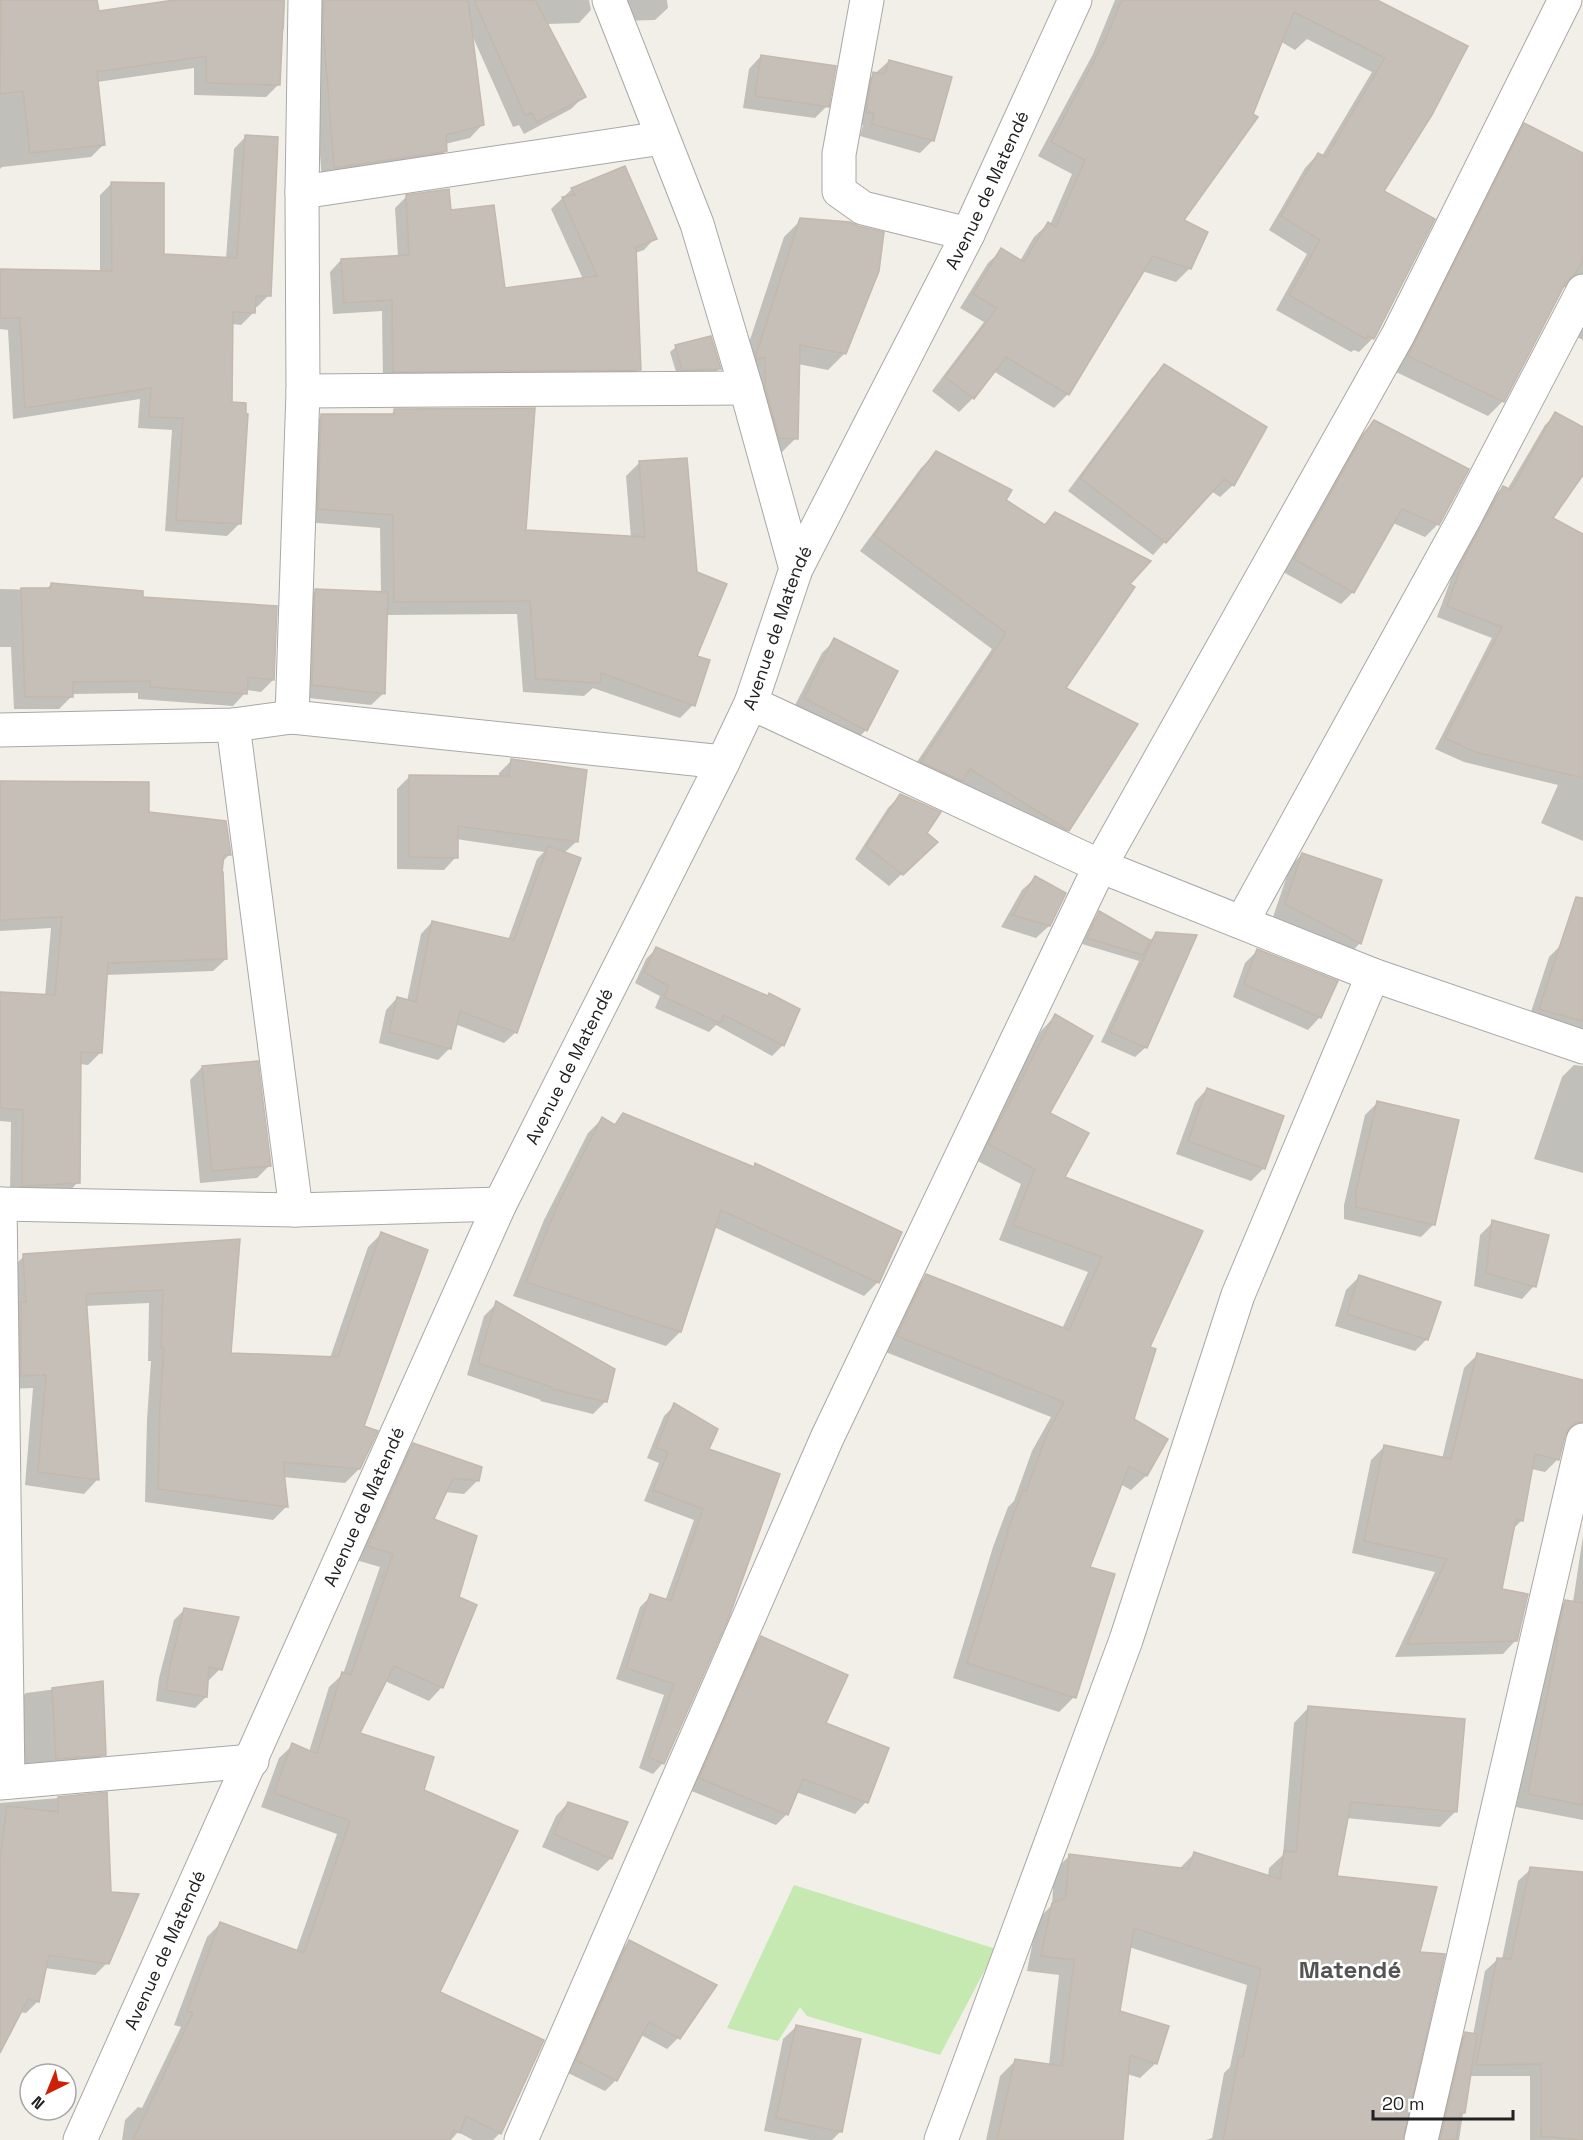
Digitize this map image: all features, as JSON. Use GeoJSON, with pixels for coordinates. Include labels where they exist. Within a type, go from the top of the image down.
{"type":"FeatureCollection","features":[{"type":"Feature","properties":{"kind":"street"},"geometry":{"type":"LineString","coordinates":[[292,717],[303,391],[302,192],[305,0]]}},
{"type":"Feature","properties":{"kind":"street"},"geometry":{"type":"LineString","coordinates":[[609,0],[697,224],[746,388],[796,569]]}},
{"type":"Feature","properties":{"kind":"street"},"geometry":{"type":"LineString","coordinates":[[867,0],[839,154],[839,191],[863,208],[968,234]]}},
{"type":"Feature","properties":{"kind":"street","name":"Avenue de Matendé"},"geometry":{"type":"LineString","coordinates":[[80,2140],[500,1204],[723,762],[751,703],[796,569],[968,234],[1075,0]]}},
{"type":"Feature","properties":{"kind":"street"},"geometry":{"type":"LineString","coordinates":[[521,2140],[827,1438],[1100,866],[1398,335],[1565,0]]}},
{"type":"Feature","properties":{"kind":"street"},"geometry":{"type":"LineString","coordinates":[[302,192],[662,138]]}},
{"type":"Feature","properties":{"kind":"street"},"geometry":{"type":"LineString","coordinates":[[1242,922],[1464,519],[1583,291]]}},
{"type":"Feature","properties":{"kind":"street"},"geometry":{"type":"LineString","coordinates":[[303,391],[746,388]]}},
{"type":"Feature","properties":{"kind":"street"},"geometry":{"type":"LineString","coordinates":[[751,703],[1100,866],[1373,975],[1583,1047]]}},
{"type":"Feature","properties":{"kind":"street"},"geometry":{"type":"LineString","coordinates":[[0,730],[233,725],[292,717],[723,762]]}},
{"type":"Feature","properties":{"kind":"street"},"geometry":{"type":"LineString","coordinates":[[233,725],[296,1210]]}},
{"type":"Feature","properties":{"kind":"street"},"geometry":{"type":"LineString","coordinates":[[941,2140],[1126,1640],[1238,1295],[1373,975]]}},
{"type":"Feature","properties":{"kind":"street"},"geometry":{"type":"LineString","coordinates":[[252,1761],[4,1783],[0,1204],[296,1210],[500,1204]]}},
{"type":"Feature","properties":{"kind":"street"},"geometry":{"type":"LineString","coordinates":[[1421,2140],[1583,1440]]}},
{"type":"Feature","properties":{"kind":"green space"},"geometry":{"type":"Polygon","coordinates":[[[794,1885],[996,1949],[940,2055],[807,2016],[800,2007],[778,2041],[727,2028],[794,1885]]]}},
{"type":"Feature","properties":{"kind":"building"},"geometry":{"type":"Polygon","coordinates":[[[1,0],[97,0],[99,11],[174,0],[284,0],[280,85],[206,83],[206,56],[97,72],[105,145],[30,153],[23,91],[0,94],[1,0]]]}},
{"type":"Feature","properties":{"kind":"building"},"geometry":{"type":"Polygon","coordinates":[[[324,0],[468,0],[484,125],[446,135],[447,151],[334,168],[323,25],[324,0]]]}},
{"type":"Feature","properties":{"kind":"building"},"geometry":{"type":"Polygon","coordinates":[[[474,0],[535,0],[586,97],[537,122],[532,113],[525,115],[474,0]]]}},
{"type":"Feature","properties":{"kind":"building"},"geometry":{"type":"Polygon","coordinates":[[[1122,0],[1377,0],[1468,46],[1432,115],[1384,191],[1435,219],[1374,339],[1368,336],[1366,339],[1289,295],[1320,240],[1281,216],[1318,153],[1326,157],[1385,58],[1294,12],[1253,114],[1258,117],[1184,220],[1208,232],[1191,269],[1153,256],[1069,395],[1006,357],[974,399],[945,377],[997,308],[973,294],[1001,248],[1024,262],[1048,222],[1056,227],[1085,160],[1051,142],[1106,38],[1122,0]]]}},
{"type":"Feature","properties":{"kind":"building"},"geometry":{"type":"Polygon","coordinates":[[[761,55],[836,66],[829,107],[755,96],[761,55]]]}},
{"type":"Feature","properties":{"kind":"building"},"geometry":{"type":"Polygon","coordinates":[[[889,60],[952,77],[934,141],[872,124],[874,113],[866,112],[873,72],[885,74],[889,60]]]}},
{"type":"Feature","properties":{"kind":"building"},"geometry":{"type":"Polygon","coordinates":[[[1524,123],[1583,153],[1583,261],[1575,274],[1566,282],[1504,402],[1408,356],[1524,123]]]}},
{"type":"Feature","properties":{"kind":"building"},"geometry":{"type":"Polygon","coordinates":[[[245,135],[278,137],[271,296],[256,296],[255,313],[233,312],[232,402],[246,403],[246,414],[248,414],[241,524],[176,520],[183,418],[149,417],[151,388],[25,408],[20,318],[0,318],[0,269],[112,271],[111,182],[164,183],[164,254],[237,258],[245,135]]]}},
{"type":"Feature","properties":{"kind":"building"},"geometry":{"type":"Polygon","coordinates":[[[625,166],[657,239],[636,247],[641,370],[393,372],[392,300],[344,303],[341,259],[409,255],[406,195],[449,189],[451,210],[494,205],[505,288],[597,276],[562,197],[575,195],[571,188],[625,166]]]}},
{"type":"Feature","properties":{"kind":"building"},"geometry":{"type":"Polygon","coordinates":[[[800,218],[850,222],[884,232],[879,271],[846,354],[800,345],[798,439],[779,438],[765,386],[765,357],[757,360],[756,355],[800,218]]]}},
{"type":"Feature","properties":{"kind":"building"},"geometry":{"type":"Polygon","coordinates":[[[711,336],[721,369],[682,370],[675,345],[711,336]]]}},
{"type":"Feature","properties":{"kind":"building"},"geometry":{"type":"Polygon","coordinates":[[[1164,364],[1267,427],[1234,486],[1224,479],[1166,543],[1080,478],[1164,364]]]}},
{"type":"Feature","properties":{"kind":"building"},"geometry":{"type":"Polygon","coordinates":[[[535,408],[526,530],[645,537],[639,461],[687,458],[697,572],[727,584],[697,656],[710,660],[695,706],[601,673],[600,683],[536,679],[530,601],[394,602],[393,515],[318,509],[321,414],[394,414],[394,409],[535,408]]]}},
{"type":"Feature","properties":{"kind":"building"},"geometry":{"type":"Polygon","coordinates":[[[1555,412],[1583,427],[1583,475],[1553,518],[1583,534],[1583,778],[1475,752],[1445,738],[1502,627],[1447,606],[1465,556],[1503,486],[1511,490],[1555,412]]]}},
{"type":"Feature","properties":{"kind":"building"},"geometry":{"type":"Polygon","coordinates":[[[1374,420],[1469,469],[1439,525],[1402,509],[1354,593],[1294,559],[1362,437],[1374,420]]]}},
{"type":"Feature","properties":{"kind":"building"},"geometry":{"type":"Polygon","coordinates":[[[936,451],[1012,490],[1006,500],[1045,525],[1055,512],[1151,561],[1130,584],[1135,587],[1066,688],[1138,724],[1069,831],[970,769],[962,781],[921,762],[1006,633],[874,535],[936,451]]]}},
{"type":"Feature","properties":{"kind":"building"},"geometry":{"type":"Polygon","coordinates":[[[51,583],[143,591],[143,597],[277,606],[274,680],[248,677],[247,694],[150,687],[150,681],[73,682],[73,697],[25,697],[21,588],[51,588],[51,583]]]}},
{"type":"Feature","properties":{"kind":"building"},"geometry":{"type":"Polygon","coordinates":[[[315,589],[388,592],[385,694],[312,685],[315,589]]]}},
{"type":"Feature","properties":{"kind":"building"},"geometry":{"type":"Polygon","coordinates":[[[834,638],[898,671],[867,731],[804,698],[834,638]]]}},
{"type":"Feature","properties":{"kind":"building"},"geometry":{"type":"Polygon","coordinates":[[[511,759],[587,770],[578,842],[458,826],[458,858],[409,857],[409,775],[509,776],[511,759]]]}},
{"type":"Feature","properties":{"kind":"building"},"geometry":{"type":"Polygon","coordinates":[[[0,781],[149,782],[149,812],[226,821],[231,855],[224,855],[222,872],[227,959],[108,963],[102,1053],[81,1052],[80,1183],[22,1186],[23,1110],[0,1108],[0,992],[55,995],[62,917],[0,920],[0,781]]]}},
{"type":"Feature","properties":{"kind":"building"},"geometry":{"type":"Polygon","coordinates":[[[900,794],[941,812],[927,833],[938,842],[903,875],[866,846],[900,794]]]}},
{"type":"Feature","properties":{"kind":"building"},"geometry":{"type":"Polygon","coordinates":[[[548,846],[581,858],[517,1033],[460,1011],[451,1049],[389,1032],[397,997],[416,1002],[432,921],[514,940],[548,846]]]}},
{"type":"Feature","properties":{"kind":"building"},"geometry":{"type":"Polygon","coordinates":[[[1302,853],[1382,880],[1361,944],[1285,904],[1302,853]]]}},
{"type":"Feature","properties":{"kind":"building"},"geometry":{"type":"Polygon","coordinates":[[[1035,876],[1066,893],[1050,926],[1013,915],[1035,876]]]}},
{"type":"Feature","properties":{"kind":"building"},"geometry":{"type":"Polygon","coordinates":[[[1576,897],[1583,898],[1583,1021],[1539,1009],[1576,897]]]}},
{"type":"Feature","properties":{"kind":"building"},"geometry":{"type":"Polygon","coordinates":[[[1099,911],[1150,940],[1143,955],[1087,938],[1099,911]]]}},
{"type":"Feature","properties":{"kind":"building"},"geometry":{"type":"Polygon","coordinates":[[[1156,932],[1197,935],[1147,1048],[1110,1032],[1156,932]]]}},
{"type":"Feature","properties":{"kind":"building"},"geometry":{"type":"Polygon","coordinates":[[[656,947],[768,996],[769,993],[800,1009],[784,1046],[724,1015],[720,1023],[664,997],[669,986],[644,972],[656,947]]]}},
{"type":"Feature","properties":{"kind":"building"},"geometry":{"type":"Polygon","coordinates":[[[1257,949],[1338,981],[1321,1018],[1244,984],[1257,949]]]}},
{"type":"Feature","properties":{"kind":"building"},"geometry":{"type":"Polygon","coordinates":[[[1055,1014],[1093,1036],[1050,1113],[1089,1133],[1065,1177],[1203,1231],[1150,1347],[1156,1349],[1134,1419],[1168,1439],[1147,1476],[1129,1466],[1090,1567],[1115,1574],[1076,1698],[967,1663],[1007,1532],[1023,1490],[1026,1491],[1047,1434],[1064,1402],[897,1336],[926,1274],[1069,1330],[1102,1257],[1013,1225],[1035,1169],[988,1144],[1055,1014]]]}},
{"type":"Feature","properties":{"kind":"building"},"geometry":{"type":"Polygon","coordinates":[[[258,1061],[271,1166],[212,1171],[202,1066],[258,1061]]]}},
{"type":"Feature","properties":{"kind":"building"},"geometry":{"type":"Polygon","coordinates":[[[1207,1088],[1284,1116],[1265,1169],[1188,1141],[1207,1088]]]}},
{"type":"Feature","properties":{"kind":"building"},"geometry":{"type":"Polygon","coordinates":[[[1377,1101],[1459,1120],[1435,1225],[1356,1207],[1356,1191],[1377,1101]]]}},
{"type":"Feature","properties":{"kind":"building"},"geometry":{"type":"Polygon","coordinates":[[[623,1113],[754,1167],[755,1163],[902,1232],[879,1283],[721,1210],[681,1332],[526,1282],[558,1204],[602,1117],[615,1125],[623,1113]]]}},
{"type":"Feature","properties":{"kind":"building"},"geometry":{"type":"Polygon","coordinates":[[[1492,1220],[1549,1235],[1536,1287],[1486,1273],[1492,1220]]]}},
{"type":"Feature","properties":{"kind":"building"},"geometry":{"type":"Polygon","coordinates":[[[381,1232],[428,1250],[364,1426],[378,1431],[360,1469],[283,1462],[288,1507],[158,1489],[164,1348],[161,1348],[163,1290],[86,1294],[99,1480],[38,1472],[46,1375],[21,1376],[21,1302],[26,1302],[23,1254],[240,1239],[231,1353],[338,1357],[381,1232]]]}},
{"type":"Feature","properties":{"kind":"building"},"geometry":{"type":"Polygon","coordinates":[[[1359,1275],[1441,1302],[1428,1340],[1347,1314],[1359,1275]]]}},
{"type":"Feature","properties":{"kind":"building"},"geometry":{"type":"Polygon","coordinates":[[[496,1301],[615,1369],[607,1402],[552,1389],[552,1387],[478,1363],[496,1301]]]}},
{"type":"Feature","properties":{"kind":"building"},"geometry":{"type":"Polygon","coordinates":[[[1477,1353],[1583,1380],[1583,1422],[1577,1422],[1569,1428],[1559,1460],[1535,1454],[1523,1521],[1516,1519],[1502,1589],[1528,1594],[1517,1641],[1407,1644],[1447,1559],[1364,1541],[1384,1445],[1451,1459],[1477,1353]]]}},
{"type":"Feature","properties":{"kind":"building"},"geometry":{"type":"Polygon","coordinates":[[[674,1403],[718,1429],[709,1449],[780,1474],[729,1617],[664,1764],[649,1757],[674,1684],[626,1668],[650,1594],[671,1601],[703,1509],[653,1490],[668,1452],[656,1448],[674,1403]]]}},
{"type":"Feature","properties":{"kind":"building"},"geometry":{"type":"Polygon","coordinates":[[[413,1443],[482,1467],[479,1481],[453,1478],[434,1519],[477,1536],[459,1597],[477,1605],[443,1688],[394,1666],[360,1733],[434,1757],[424,1790],[518,1831],[440,1992],[544,2040],[501,2134],[466,2116],[460,2133],[454,2130],[449,2140],[133,2140],[193,2013],[187,2011],[220,1922],[304,1953],[350,1821],[274,1793],[292,1743],[317,1754],[342,1672],[351,1675],[393,1554],[368,1546],[413,1443]]]}},
{"type":"Feature","properties":{"kind":"building"},"geometry":{"type":"Polygon","coordinates":[[[1565,1600],[1583,1603],[1583,1805],[1528,1794],[1565,1600]]]}},
{"type":"Feature","properties":{"kind":"building"},"geometry":{"type":"Polygon","coordinates":[[[184,1608],[239,1617],[222,1670],[209,1667],[207,1697],[166,1690],[184,1608]]]}},
{"type":"Feature","properties":{"kind":"building"},"geometry":{"type":"Polygon","coordinates":[[[761,1636],[848,1675],[826,1723],[889,1748],[868,1803],[803,1779],[788,1815],[699,1778],[761,1636]]]}},
{"type":"Feature","properties":{"kind":"building"},"geometry":{"type":"Polygon","coordinates":[[[103,1681],[106,1755],[56,1759],[52,1688],[103,1681]]]}},
{"type":"Feature","properties":{"kind":"building"},"geometry":{"type":"Polygon","coordinates":[[[1308,1706],[1465,1719],[1457,1812],[1351,1802],[1337,1876],[1437,1887],[1420,1952],[1445,1954],[1403,2140],[1223,2140],[1239,2056],[1243,2057],[1261,1969],[1134,1928],[1120,2011],[1169,2026],[1157,2064],[1130,2055],[1123,2140],[997,2140],[1015,2059],[1062,2066],[1074,1960],[1041,1956],[1052,1903],[1066,1898],[1069,1854],[1189,1869],[1194,1852],[1280,1879],[1284,1851],[1296,1852],[1308,1706]]]}},
{"type":"Feature","properties":{"kind":"building"},"geometry":{"type":"Polygon","coordinates":[[[107,1792],[111,1892],[139,1894],[109,1964],[49,1955],[39,2002],[28,1999],[0,2053],[0,1861],[7,1806],[58,1812],[58,1797],[107,1792]]]}},
{"type":"Feature","properties":{"kind":"building"},"geometry":{"type":"Polygon","coordinates":[[[568,1802],[628,1822],[612,1859],[554,1834],[568,1802]]]}},
{"type":"Feature","properties":{"kind":"building"},"geometry":{"type":"Polygon","coordinates":[[[1530,1867],[1583,1872],[1583,2140],[1541,2136],[1541,2064],[1476,2065],[1497,1958],[1511,1959],[1530,1867]]]}},
{"type":"Feature","properties":{"kind":"building"},"geometry":{"type":"Polygon","coordinates":[[[629,1940],[717,1985],[680,2039],[649,2022],[617,2081],[576,2060],[629,1940]]]}},
{"type":"Feature","properties":{"kind":"building"},"geometry":{"type":"Polygon","coordinates":[[[796,2025],[861,2039],[842,2132],[776,2118],[796,2025]]]}},
{"type":"Feature","properties":{"kind":"building"},"geometry":{"type":"Polygon","coordinates":[[[1465,2032],[1477,2034],[1465,2113],[1460,2113],[1456,2140],[1440,2140],[1465,2032]]]}},
{"type":"Feature","properties":{"kind":"district","name":"Matendé"},"geometry":{"type":"Point","coordinates":[1350,1970]}}]}
